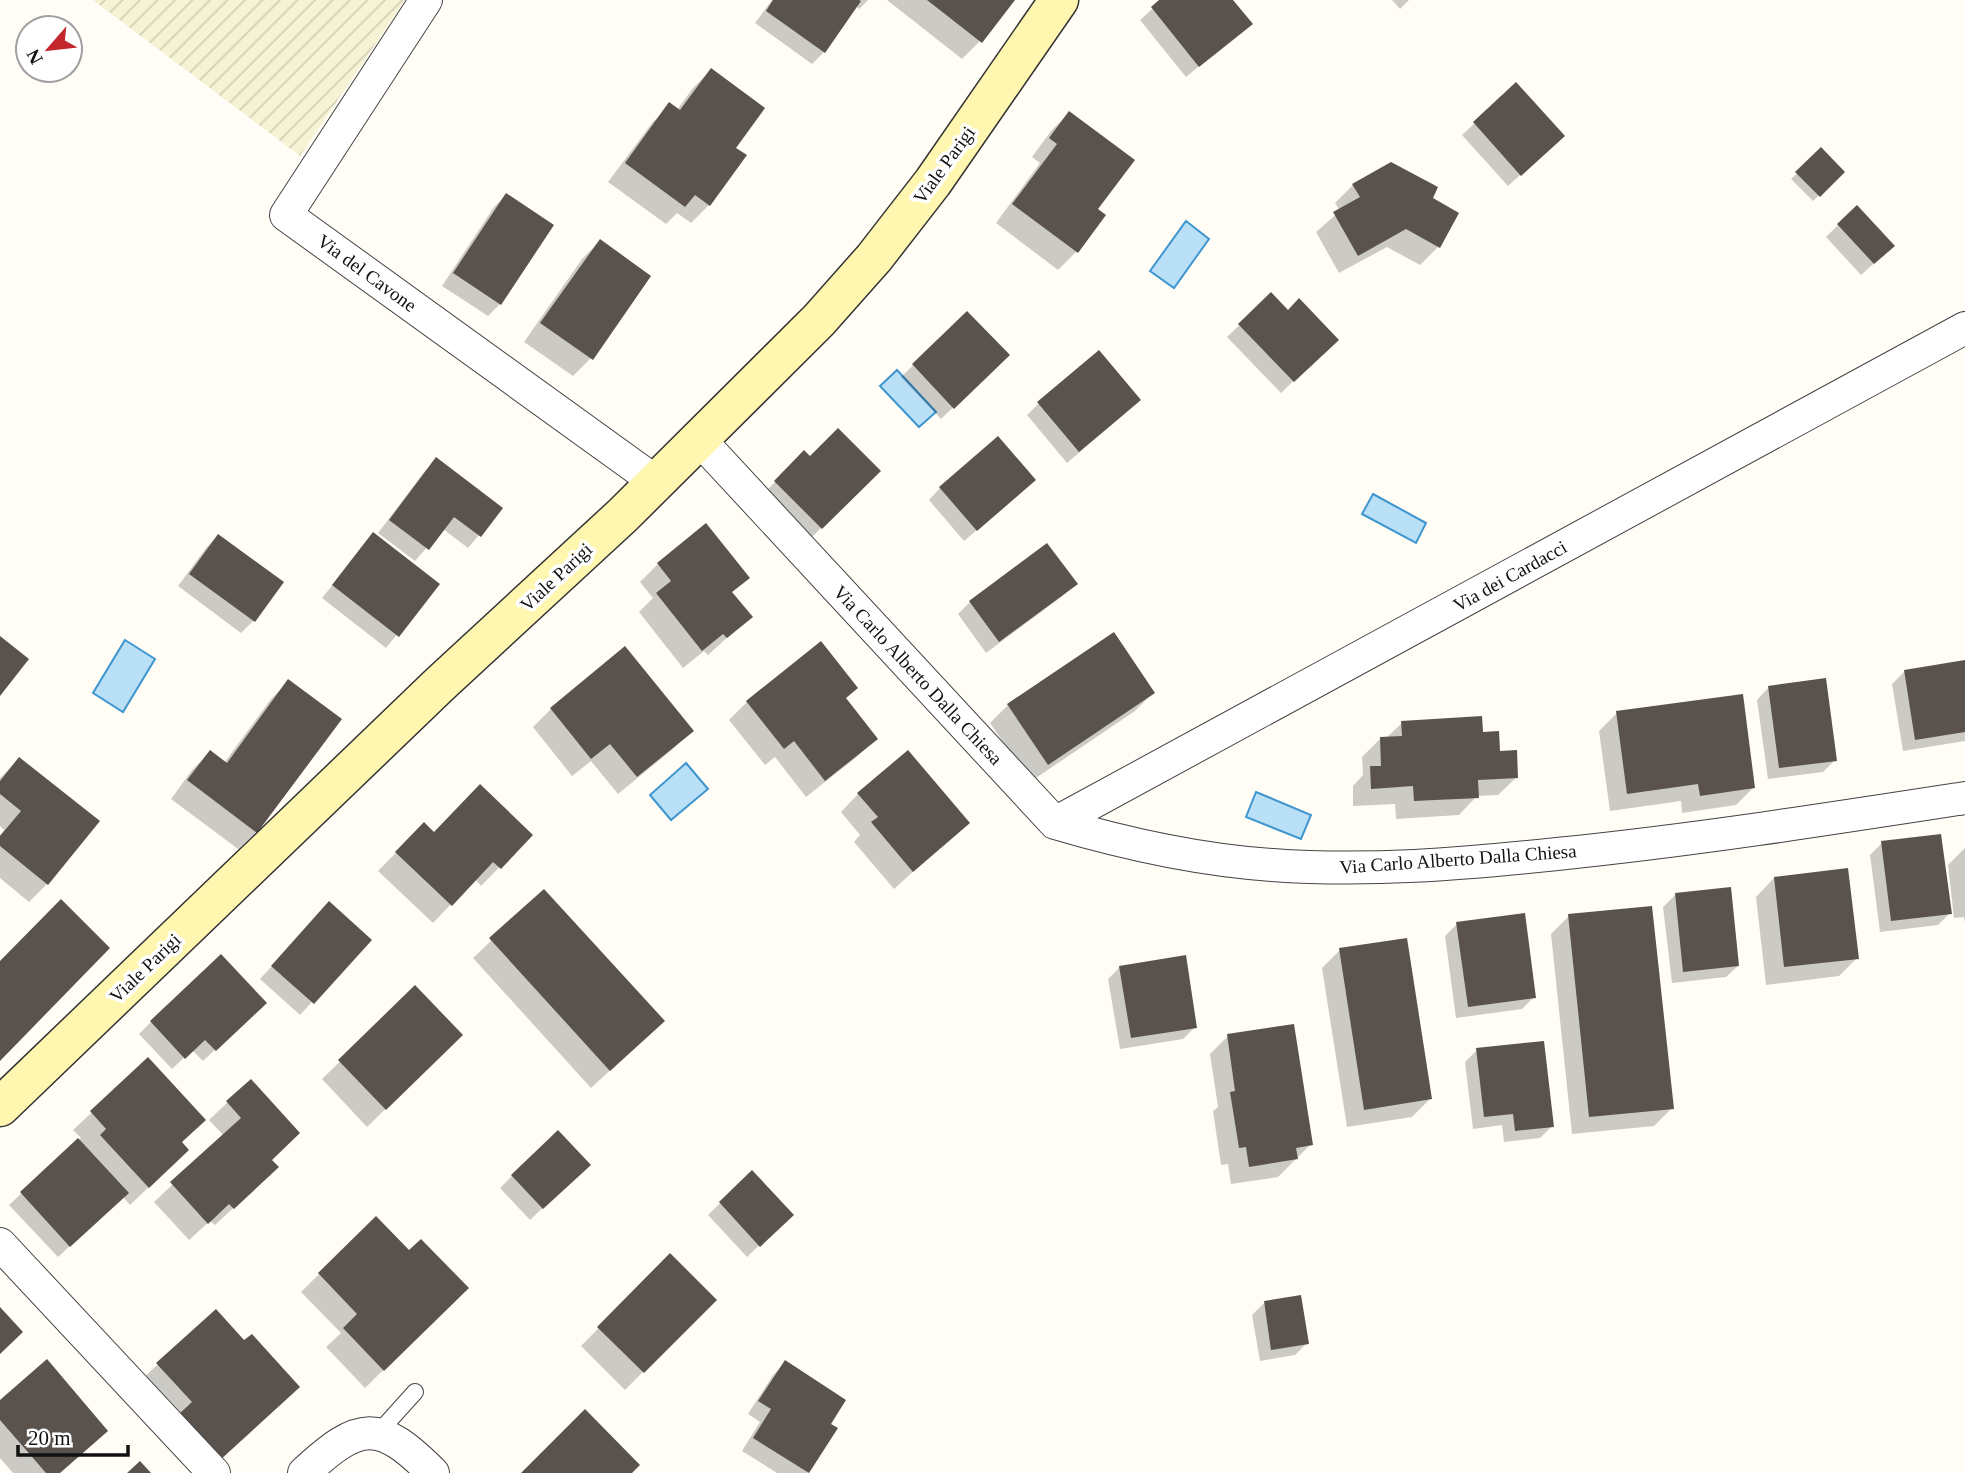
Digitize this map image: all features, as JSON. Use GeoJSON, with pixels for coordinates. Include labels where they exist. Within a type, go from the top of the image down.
{"type":"FeatureCollection","features":[{"type":"Feature","properties":{"kind":"street","name":"Via del Cavone"},"geometry":{"type":"LineString","coordinates":[[426,0],[286,215],[656,482]]}},
{"type":"Feature","properties":{"kind":"street","name":"Viale Parigi"},"geometry":{"type":"LineString","coordinates":[[0,1107],[440,684],[656,482],[819,320],[874,258],[933,183],[1059,0]]}},
{"type":"Feature","properties":{"kind":"street","name":"Via dei Cardacci"},"geometry":{"type":"LineString","coordinates":[[1055,823],[1965,328]]}},
{"type":"Feature","properties":{"kind":"street","name":"Via Carlo Alberto Dalla Chiesa"},"geometry":{"type":"LineString","coordinates":[[699,439],[1055,823],[1125,842],[1229,860],[1311,868],[1368,868],[1474,862],[1684,841],[1965,799]]}},
{"type":"Feature","properties":{"kind":"street"},"geometry":{"type":"LineString","coordinates":[[0,1244],[214,1473]]}},
{"type":"Feature","properties":{"kind":"street"},"geometry":{"type":"LineString","coordinates":[[303,1473],[353,1436],[379,1432],[394,1438],[410,1450],[433,1473]]}},
{"type":"Feature","properties":{"kind":"lane"},"geometry":{"type":"LineString","coordinates":[[379,1432],[415,1392]]}},
{"type":"Feature","properties":{"kind":"shaded area"},"geometry":{"type":"Polygon","coordinates":[[[93,0],[405,0],[300,156],[93,0]]]}},
{"type":"Feature","properties":{"kind":"water"},"geometry":{"type":"Polygon","coordinates":[[[1186,221],[1209,239],[1174,288],[1150,271],[1186,221]]]}},
{"type":"Feature","properties":{"kind":"water"},"geometry":{"type":"Polygon","coordinates":[[[897,370],[936,412],[919,427],[880,386],[897,370]]]}},
{"type":"Feature","properties":{"kind":"water"},"geometry":{"type":"Polygon","coordinates":[[[1373,494],[1426,523],[1416,543],[1362,514],[1373,494]]]}},
{"type":"Feature","properties":{"kind":"water"},"geometry":{"type":"Polygon","coordinates":[[[125,640],[155,659],[123,712],[93,693],[125,640]]]}},
{"type":"Feature","properties":{"kind":"water"},"geometry":{"type":"Polygon","coordinates":[[[686,763],[708,789],[671,820],[650,795],[686,763]]]}},
{"type":"Feature","properties":{"kind":"water"},"geometry":{"type":"Polygon","coordinates":[[[1256,792],[1311,815],[1301,839],[1246,817],[1256,792]]]}},
{"type":"Feature","properties":{"kind":"building"},"geometry":{"type":"Polygon","coordinates":[[[773,0],[861,1],[825,53],[766,11],[773,0]]]}},
{"type":"Feature","properties":{"kind":"building"},"geometry":{"type":"Polygon","coordinates":[[[927,0],[1015,0],[982,43],[927,0]]]}},
{"type":"Feature","properties":{"kind":"building"},"geometry":{"type":"Polygon","coordinates":[[[1159,0],[1233,0],[1253,24],[1199,67],[1151,7],[1159,0]]]}},
{"type":"Feature","properties":{"kind":"building"},"geometry":{"type":"Polygon","coordinates":[[[711,68],[765,108],[736,148],[747,155],[710,206],[695,195],[685,207],[625,163],[669,102],[680,110],[711,68]]]}},
{"type":"Feature","properties":{"kind":"building"},"geometry":{"type":"Polygon","coordinates":[[[1516,82],[1565,136],[1521,176],[1473,122],[1516,82]]]}},
{"type":"Feature","properties":{"kind":"building"},"geometry":{"type":"Polygon","coordinates":[[[1069,111],[1135,160],[1098,209],[1106,215],[1078,253],[1012,204],[1057,144],[1049,138],[1069,111]]]}},
{"type":"Feature","properties":{"kind":"building"},"geometry":{"type":"Polygon","coordinates":[[[1821,147],[1845,172],[1820,197],[1795,172],[1821,147]]]}},
{"type":"Feature","properties":{"kind":"building"},"geometry":{"type":"Polygon","coordinates":[[[1391,162],[1438,187],[1433,198],[1459,213],[1440,248],[1406,229],[1358,256],[1333,212],[1360,197],[1352,184],[1391,162]]]}},
{"type":"Feature","properties":{"kind":"building"},"geometry":{"type":"Polygon","coordinates":[[[506,193],[554,225],[501,305],[453,273],[506,193]]]}},
{"type":"Feature","properties":{"kind":"building"},"geometry":{"type":"Polygon","coordinates":[[[1857,205],[1895,246],[1874,264],[1837,224],[1857,205]]]}},
{"type":"Feature","properties":{"kind":"building"},"geometry":{"type":"Polygon","coordinates":[[[600,239],[651,276],[593,360],[540,323],[600,239]]]}},
{"type":"Feature","properties":{"kind":"building"},"geometry":{"type":"Polygon","coordinates":[[[1271,292],[1288,310],[1299,298],[1339,340],[1294,382],[1238,324],[1271,292]]]}},
{"type":"Feature","properties":{"kind":"building"},"geometry":{"type":"Polygon","coordinates":[[[967,311],[1010,355],[954,409],[912,364],[967,311]]]}},
{"type":"Feature","properties":{"kind":"building"},"geometry":{"type":"Polygon","coordinates":[[[1099,350],[1141,400],[1079,452],[1037,402],[1099,350]]]}},
{"type":"Feature","properties":{"kind":"building"},"geometry":{"type":"Polygon","coordinates":[[[838,428],[881,471],[822,529],[774,481],[804,450],[810,456],[838,428]]]}},
{"type":"Feature","properties":{"kind":"building"},"geometry":{"type":"Polygon","coordinates":[[[998,436],[1036,480],[977,531],[939,487],[998,436]]]}},
{"type":"Feature","properties":{"kind":"building"},"geometry":{"type":"Polygon","coordinates":[[[436,457],[503,508],[481,537],[454,517],[429,550],[389,520],[436,457]]]}},
{"type":"Feature","properties":{"kind":"building"},"geometry":{"type":"Polygon","coordinates":[[[706,523],[750,578],[732,592],[753,617],[727,638],[723,634],[702,651],[656,593],[671,581],[657,563],[706,523]]]}},
{"type":"Feature","properties":{"kind":"building"},"geometry":{"type":"Polygon","coordinates":[[[373,532],[440,584],[399,637],[332,585],[373,532]]]}},
{"type":"Feature","properties":{"kind":"building"},"geometry":{"type":"Polygon","coordinates":[[[218,534],[284,582],[255,622],[189,574],[218,534]]]}},
{"type":"Feature","properties":{"kind":"building"},"geometry":{"type":"Polygon","coordinates":[[[1047,543],[1078,584],[999,642],[969,601],[1047,543]]]}},
{"type":"Feature","properties":{"kind":"building"},"geometry":{"type":"Polygon","coordinates":[[[1114,632],[1155,693],[1048,765],[1007,704],[1114,632]]]}},
{"type":"Feature","properties":{"kind":"building"},"geometry":{"type":"Polygon","coordinates":[[[0,636],[29,659],[0,696],[0,636]]]}},
{"type":"Feature","properties":{"kind":"building"},"geometry":{"type":"Polygon","coordinates":[[[821,641],[858,688],[846,698],[878,739],[825,781],[794,741],[784,749],[746,701],[821,641]]]}},
{"type":"Feature","properties":{"kind":"building"},"geometry":{"type":"Polygon","coordinates":[[[625,646],[694,731],[637,777],[610,744],[591,759],[550,708],[625,646]]]}},
{"type":"Feature","properties":{"kind":"building"},"geometry":{"type":"Polygon","coordinates":[[[1965,660],[1965,732],[1915,740],[1904,670],[1965,660]]]}},
{"type":"Feature","properties":{"kind":"building"},"geometry":{"type":"Polygon","coordinates":[[[1826,678],[1837,761],[1779,768],[1768,686],[1826,678]]]}},
{"type":"Feature","properties":{"kind":"building"},"geometry":{"type":"Polygon","coordinates":[[[288,679],[342,719],[257,833],[187,780],[210,750],[227,763],[288,679]]]}},
{"type":"Feature","properties":{"kind":"building"},"geometry":{"type":"Polygon","coordinates":[[[1743,694],[1755,788],[1700,796],[1698,784],[1627,794],[1616,711],[1743,694]]]}},
{"type":"Feature","properties":{"kind":"building"},"geometry":{"type":"Polygon","coordinates":[[[1482,716],[1483,732],[1499,731],[1500,751],[1517,750],[1518,778],[1478,780],[1479,798],[1414,801],[1413,786],[1371,789],[1370,766],[1381,766],[1380,737],[1402,736],[1401,721],[1482,716]]]}},
{"type":"Feature","properties":{"kind":"building"},"geometry":{"type":"Polygon","coordinates":[[[908,750],[970,823],[913,872],[871,822],[878,817],[857,793],[908,750]]]}},
{"type":"Feature","properties":{"kind":"building"},"geometry":{"type":"Polygon","coordinates":[[[19,757],[100,821],[48,885],[0,846],[0,836],[21,811],[0,794],[0,781],[19,757]]]}},
{"type":"Feature","properties":{"kind":"building"},"geometry":{"type":"Polygon","coordinates":[[[480,784],[533,835],[501,869],[493,862],[452,906],[395,852],[424,822],[434,832],[480,784]]]}},
{"type":"Feature","properties":{"kind":"building"},"geometry":{"type":"Polygon","coordinates":[[[1941,834],[1952,914],[1891,921],[1881,841],[1941,834]]]}},
{"type":"Feature","properties":{"kind":"building"},"geometry":{"type":"Polygon","coordinates":[[[1848,868],[1859,959],[1784,967],[1774,877],[1848,868]]]}},
{"type":"Feature","properties":{"kind":"building"},"geometry":{"type":"Polygon","coordinates":[[[1731,887],[1739,966],[1683,972],[1675,893],[1731,887]]]}},
{"type":"Feature","properties":{"kind":"building"},"geometry":{"type":"Polygon","coordinates":[[[544,889],[665,1021],[610,1071],[489,938],[544,889]]]}},
{"type":"Feature","properties":{"kind":"building"},"geometry":{"type":"Polygon","coordinates":[[[61,899],[110,948],[0,1061],[0,961],[61,899]]]}},
{"type":"Feature","properties":{"kind":"building"},"geometry":{"type":"Polygon","coordinates":[[[329,901],[372,940],[314,1004],[271,966],[329,901]]]}},
{"type":"Feature","properties":{"kind":"building"},"geometry":{"type":"Polygon","coordinates":[[[1652,906],[1674,1109],[1589,1117],[1568,914],[1652,906]]]}},
{"type":"Feature","properties":{"kind":"building"},"geometry":{"type":"Polygon","coordinates":[[[1525,913],[1536,998],[1468,1007],[1456,922],[1525,913]]]}},
{"type":"Feature","properties":{"kind":"building"},"geometry":{"type":"Polygon","coordinates":[[[1407,938],[1432,1099],[1364,1110],[1339,948],[1407,938]]]}},
{"type":"Feature","properties":{"kind":"building"},"geometry":{"type":"Polygon","coordinates":[[[221,954],[267,1003],[216,1051],[205,1040],[185,1059],[150,1021],[221,954]]]}},
{"type":"Feature","properties":{"kind":"building"},"geometry":{"type":"Polygon","coordinates":[[[1186,955],[1197,1028],[1131,1038],[1119,966],[1186,955]]]}},
{"type":"Feature","properties":{"kind":"building"},"geometry":{"type":"Polygon","coordinates":[[[415,985],[463,1035],[386,1110],[338,1060],[415,985]]]}},
{"type":"Feature","properties":{"kind":"building"},"geometry":{"type":"Polygon","coordinates":[[[1294,1024],[1313,1145],[1296,1148],[1298,1159],[1249,1167],[1246,1147],[1239,1148],[1230,1092],[1235,1091],[1227,1034],[1294,1024]]]}},
{"type":"Feature","properties":{"kind":"building"},"geometry":{"type":"Polygon","coordinates":[[[1544,1041],[1554,1127],[1515,1131],[1513,1114],[1484,1117],[1476,1048],[1544,1041]]]}},
{"type":"Feature","properties":{"kind":"building"},"geometry":{"type":"Polygon","coordinates":[[[148,1057],[206,1120],[182,1142],[189,1150],[149,1188],[100,1135],[106,1129],[90,1111],[148,1057]]]}},
{"type":"Feature","properties":{"kind":"building"},"geometry":{"type":"Polygon","coordinates":[[[251,1079],[300,1133],[272,1160],[279,1167],[234,1209],[229,1204],[208,1224],[170,1182],[241,1118],[226,1101],[251,1079]]]}},
{"type":"Feature","properties":{"kind":"building"},"geometry":{"type":"Polygon","coordinates":[[[558,1130],[591,1165],[543,1209],[511,1175],[558,1130]]]}},
{"type":"Feature","properties":{"kind":"building"},"geometry":{"type":"Polygon","coordinates":[[[78,1138],[129,1193],[70,1247],[20,1192],[78,1138]]]}},
{"type":"Feature","properties":{"kind":"building"},"geometry":{"type":"Polygon","coordinates":[[[752,1170],[794,1215],[760,1247],[719,1202],[752,1170]]]}},
{"type":"Feature","properties":{"kind":"building"},"geometry":{"type":"Polygon","coordinates":[[[376,1216],[409,1250],[421,1239],[469,1288],[384,1371],[343,1328],[357,1314],[318,1273],[376,1216]]]}},
{"type":"Feature","properties":{"kind":"building"},"geometry":{"type":"Polygon","coordinates":[[[670,1253],[717,1300],[644,1373],[597,1327],[670,1253]]]}},
{"type":"Feature","properties":{"kind":"building"},"geometry":{"type":"Polygon","coordinates":[[[1301,1295],[1309,1344],[1271,1350],[1264,1301],[1301,1295]]]}},
{"type":"Feature","properties":{"kind":"building"},"geometry":{"type":"Polygon","coordinates":[[[0,1307],[23,1332],[0,1354],[0,1307]]]}},
{"type":"Feature","properties":{"kind":"building"},"geometry":{"type":"Polygon","coordinates":[[[216,1309],[244,1340],[252,1334],[300,1387],[219,1461],[178,1415],[192,1402],[156,1363],[216,1309]]]}},
{"type":"Feature","properties":{"kind":"building"},"geometry":{"type":"Polygon","coordinates":[[[47,1359],[108,1431],[60,1473],[46,1473],[0,1420],[0,1400],[47,1359]]]}},
{"type":"Feature","properties":{"kind":"building"},"geometry":{"type":"Polygon","coordinates":[[[785,1360],[846,1400],[831,1424],[838,1428],[809,1473],[753,1438],[771,1409],[758,1401],[785,1360]]]}},
{"type":"Feature","properties":{"kind":"building"},"geometry":{"type":"Polygon","coordinates":[[[585,1409],[640,1465],[632,1473],[521,1473],[585,1409]]]}},
{"type":"Feature","properties":{"kind":"building"},"geometry":{"type":"Polygon","coordinates":[[[140,1461],[151,1473],[127,1473],[140,1461]]]}}]}
